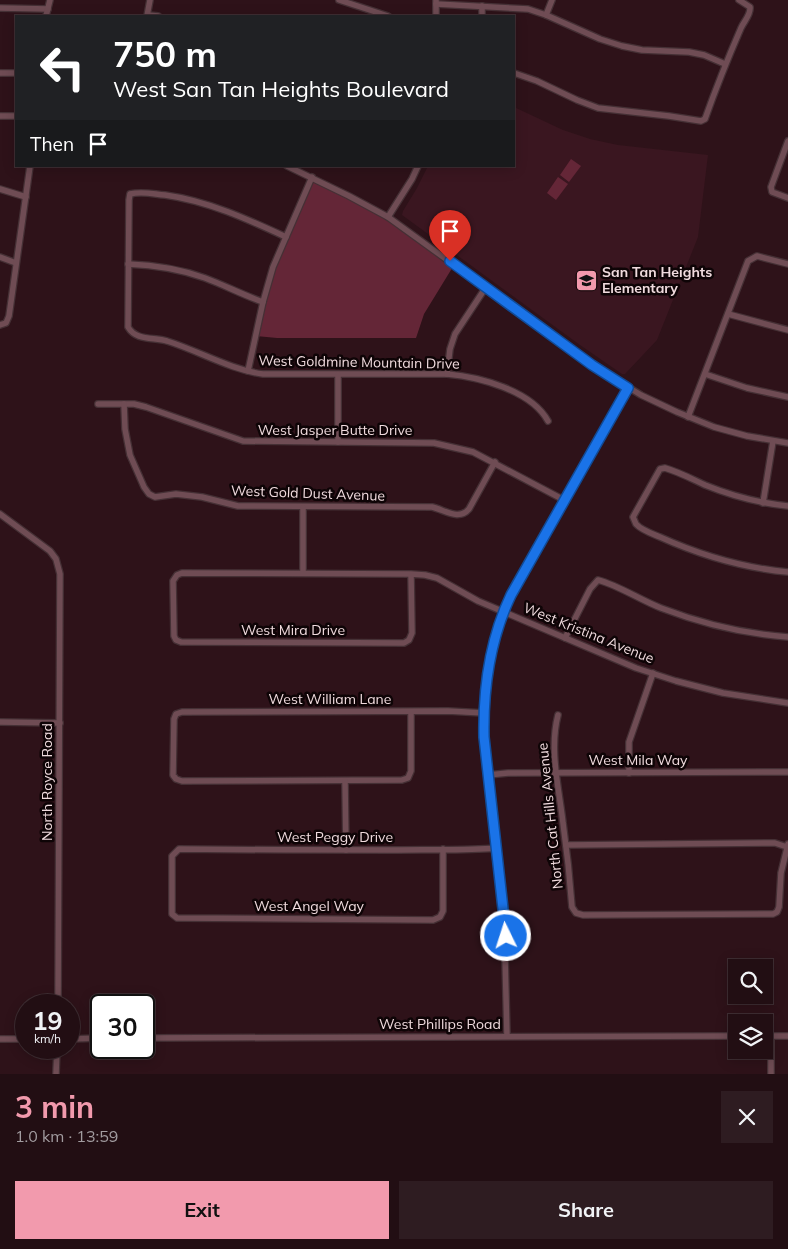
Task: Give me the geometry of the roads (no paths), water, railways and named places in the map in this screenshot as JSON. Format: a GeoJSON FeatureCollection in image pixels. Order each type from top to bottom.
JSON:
{"type":"FeatureCollection","features":[{"type":"Feature","properties":{"kind":"street"},"geometry":{"type":"LineString","coordinates":[[46,15],[50,0]]}},
{"type":"Feature","properties":{"kind":"street"},"geometry":{"type":"LineString","coordinates":[[147,15],[150,0]]}},
{"type":"Feature","properties":{"kind":"street"},"geometry":{"type":"LineString","coordinates":[[339,0],[385,15]]}},
{"type":"Feature","properties":{"kind":"street"},"geometry":{"type":"LineString","coordinates":[[546,15],[552,0]]}},
{"type":"Feature","properties":{"kind":"street"},"geometry":{"type":"LineString","coordinates":[[515,73],[598,108],[669,116],[701,122],[705,119],[725,64],[743,23],[750,12],[750,7],[739,0]]}},
{"type":"Feature","properties":{"kind":"street"},"geometry":{"type":"LineString","coordinates":[[436,15],[436,2],[528,9],[600,39],[622,46],[642,50],[690,52],[704,55],[725,64]]}},
{"type":"Feature","properties":{"kind":"street"},"geometry":{"type":"LineString","coordinates":[[482,6],[482,15]]}},
{"type":"Feature","properties":{"kind":"street"},"geometry":{"type":"LineString","coordinates":[[0,8],[48,9]]}},
{"type":"Feature","properties":{"kind":"street"},"geometry":{"type":"LineString","coordinates":[[0,73],[15,73]]}},
{"type":"Feature","properties":{"kind":"street"},"geometry":{"type":"LineString","coordinates":[[0,116],[15,116]]}},
{"type":"Feature","properties":{"kind":"street"},"geometry":{"type":"LineString","coordinates":[[788,141],[772,181],[772,192],[788,198]]}},
{"type":"Feature","properties":{"kind":"street"},"geometry":{"type":"LineString","coordinates":[[3,324],[9,316],[30,167]]}},
{"type":"Feature","properties":{"kind":"street"},"geometry":{"type":"LineString","coordinates":[[289,167],[388,217],[592,365],[628,388],[688,417],[731,431],[788,443]]}},
{"type":"Feature","properties":{"kind":"street"},"geometry":{"type":"LineString","coordinates":[[388,217],[417,167]]}},
{"type":"Feature","properties":{"kind":"street"},"geometry":{"type":"LineString","coordinates":[[248,371],[263,302],[273,267],[312,177]]}},
{"type":"Feature","properties":{"kind":"street"},"geometry":{"type":"LineString","coordinates":[[0,189],[26,197]]}},
{"type":"Feature","properties":{"kind":"street"},"geometry":{"type":"LineString","coordinates":[[263,302],[177,269],[128,264],[130,194],[139,192],[201,202],[223,209],[286,237]]}},
{"type":"Feature","properties":{"kind":"street"},"geometry":{"type":"LineString","coordinates":[[688,417],[748,261],[757,256],[788,264]]}},
{"type":"Feature","properties":{"kind":"street"},"geometry":{"type":"LineString","coordinates":[[0,257],[16,263]]}},
{"type":"Feature","properties":{"kind":"street","name":"West Goldmine Mountain Drive"},"geometry":{"type":"LineString","coordinates":[[128,264],[128,327],[137,336],[163,340],[248,371],[264,374],[447,374],[476,379],[516,393],[536,406],[548,421]]}},
{"type":"Feature","properties":{"kind":"street"},"geometry":{"type":"LineString","coordinates":[[447,374],[450,349],[455,334],[486,288]]}},
{"type":"Feature","properties":{"kind":"street"},"geometry":{"type":"LineString","coordinates":[[728,314],[770,327],[788,330]]}},
{"type":"Feature","properties":{"kind":"street"},"geometry":{"type":"LineString","coordinates":[[705,374],[746,388],[788,397]]}},
{"type":"Feature","properties":{"kind":"street"},"geometry":{"type":"LineString","coordinates":[[338,375],[338,442]]}},
{"type":"Feature","properties":{"kind":"street"},"geometry":{"type":"LineString","coordinates":[[507,1036],[506,936],[488,775],[484,713],[489,664],[503,612],[519,579],[628,388]]}},
{"type":"Feature","properties":{"kind":"street","name":"West Jasper Butte Drive"},"geometry":{"type":"LineString","coordinates":[[98,404],[140,406],[244,441],[434,443],[473,452],[564,500]]}},
{"type":"Feature","properties":{"kind":"street","name":"West Gold Dust Avenue"},"geometry":{"type":"LineString","coordinates":[[124,404],[125,429],[130,455],[149,494],[155,497],[176,494],[238,506],[302,508],[432,507],[459,515],[466,514],[495,462]]}},
{"type":"Feature","properties":{"kind":"street"},"geometry":{"type":"LineString","coordinates":[[763,503],[773,441]]}},
{"type":"Feature","properties":{"kind":"street"},"geometry":{"type":"LineString","coordinates":[[788,506],[763,503],[721,491],[665,468],[660,469],[633,517],[635,523],[641,528],[710,557],[764,569],[788,572]]}},
{"type":"Feature","properties":{"kind":"street"},"geometry":{"type":"LineString","coordinates":[[302,508],[303,573]]}},
{"type":"Feature","properties":{"kind":"street","name":"North Royce Road"},"geometry":{"type":"LineString","coordinates":[[0,514],[50,552],[56,559],[60,574],[58,994]]}},
{"type":"Feature","properties":{"kind":"street","name":"West Kristina Avenue"},"geometry":{"type":"LineString","coordinates":[[176,640],[174,636],[173,581],[177,575],[182,573],[425,574],[437,578],[478,601],[612,659],[652,673],[723,693],[788,703]]}},
{"type":"Feature","properties":{"kind":"street","name":"West Mira Drive"},"geometry":{"type":"LineString","coordinates":[[176,640],[181,642],[404,643],[409,640],[412,633],[411,574]]}},
{"type":"Feature","properties":{"kind":"street"},"geometry":{"type":"LineString","coordinates":[[565,638],[590,589],[598,580],[682,616],[742,631],[788,637]]}},
{"type":"Feature","properties":{"kind":"street"},"geometry":{"type":"LineString","coordinates":[[629,773],[629,742],[652,673]]}},
{"type":"Feature","properties":{"kind":"street","name":"West William Lane"},"geometry":{"type":"LineString","coordinates":[[345,781],[182,781],[176,779],[173,775],[174,719],[176,714],[182,712],[484,713]]}},
{"type":"Feature","properties":{"kind":"street"},"geometry":{"type":"LineString","coordinates":[[346,850],[345,781],[402,780],[408,778],[411,772],[411,712]]}},
{"type":"Feature","properties":{"kind":"street","name":"North Cat Hills Avenue"},"geometry":{"type":"LineString","coordinates":[[558,715],[554,729],[557,773],[572,907],[576,913],[583,915],[773,914],[777,912],[779,906],[781,873],[788,845]]}},
{"type":"Feature","properties":{"kind":"street"},"geometry":{"type":"LineString","coordinates":[[0,722],[60,723]]}},
{"type":"Feature","properties":{"kind":"street","name":"West Mila Way"},"geometry":{"type":"LineString","coordinates":[[488,775],[788,772]]}},
{"type":"Feature","properties":{"kind":"street"},"geometry":{"type":"LineString","coordinates":[[566,845],[775,843],[788,845]]}},
{"type":"Feature","properties":{"kind":"street","name":"West Peggy Drive"},"geometry":{"type":"LineString","coordinates":[[177,918],[172,914],[172,856],[178,849],[346,850],[496,848]]}},
{"type":"Feature","properties":{"kind":"street","name":"West Angel Way"},"geometry":{"type":"LineString","coordinates":[[177,918],[433,920],[440,917],[443,911],[443,849]]}},
{"type":"Feature","properties":{"kind":"street","name":"West Phillips Road"},"geometry":{"type":"LineString","coordinates":[[155,1038],[728,1036]]}},
{"type":"Feature","properties":{"kind":"street"},"geometry":{"type":"LineString","coordinates":[[773,1036],[788,1036]]}},
{"type":"Feature","properties":{"kind":"street"},"geometry":{"type":"LineString","coordinates":[[0,1038],[15,1039]]}},
{"type":"Feature","properties":{"kind":"street"},"geometry":{"type":"LineString","coordinates":[[56,1074],[57,1059]]}},
{"type":"Feature","properties":{"kind":"street"},"geometry":{"type":"LineString","coordinates":[[771,1059],[771,1074]]}},
{"type":"Feature","properties":{"kind":"place","name":"San Tan Heights Elementary"},"geometry":{"type":"Point","coordinates":[586,280]}}]}
